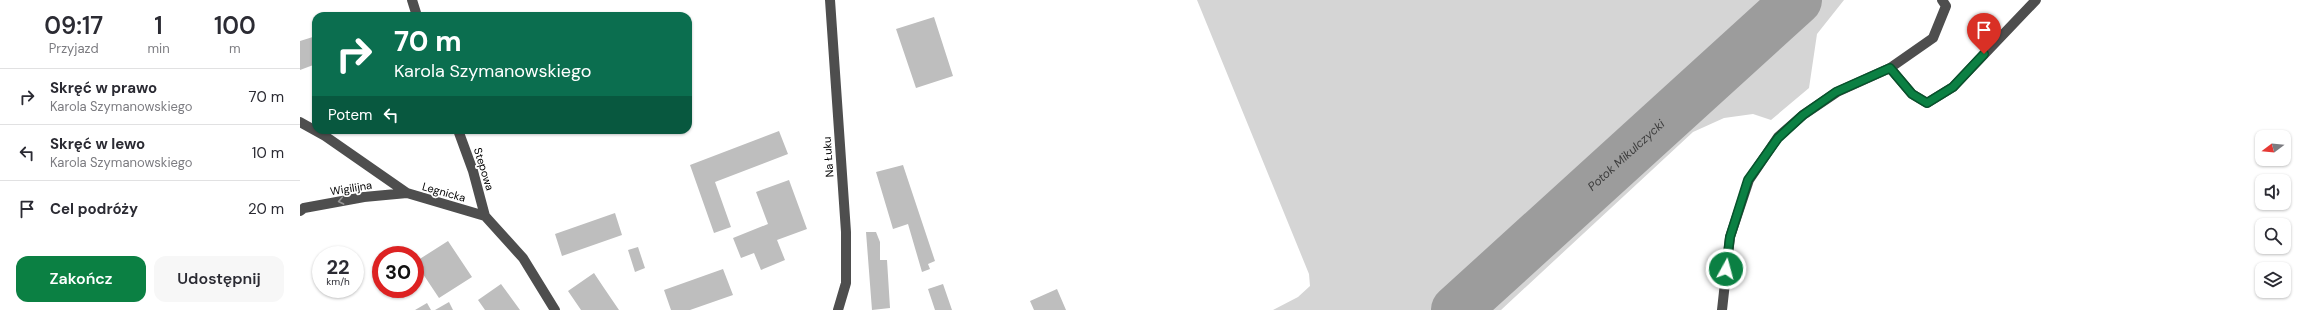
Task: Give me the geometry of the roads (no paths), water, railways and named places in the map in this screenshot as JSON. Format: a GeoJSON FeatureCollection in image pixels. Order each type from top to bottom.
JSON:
{"type":"FeatureCollection","features":[{"type":"Feature","properties":{"kind":"street"},"geometry":{"type":"LineString","coordinates":[[412,0],[416,12]]}},
{"type":"Feature","properties":{"kind":"street","name":"Na Łuku"},"geometry":{"type":"LineString","coordinates":[[830,0],[846,232],[846,283],[838,310]]}},
{"type":"Feature","properties":{"kind":"street"},"geometry":{"type":"LineString","coordinates":[[1722,310],[1732,230],[1748,180],[1778,138],[1803,115],[1836,92],[1890,68],[1933,38],[1946,6],[1942,0]]}},
{"type":"Feature","properties":{"kind":"street"},"geometry":{"type":"LineString","coordinates":[[1890,68],[1912,94],[1927,103],[1953,87],[2036,0]]}},
{"type":"Feature","properties":{"kind":"street","name":"Legnicka"},"geometry":{"type":"LineString","coordinates":[[300,122],[312,129]]}},
{"type":"Feature","properties":{"kind":"street","name":"Legnicka"},"geometry":{"type":"LineString","coordinates":[[321,134],[407,193],[485,216]]}},
{"type":"Feature","properties":{"kind":"street","name":"Stepowa"},"geometry":{"type":"LineString","coordinates":[[460,134],[473,170],[485,216]]}},
{"type":"Feature","properties":{"kind":"street","name":"Wigilijna"},"geometry":{"type":"LineString","coordinates":[[300,211],[304,208],[364,196],[407,193]]}},
{"type":"Feature","properties":{"kind":"street"},"geometry":{"type":"LineString","coordinates":[[485,216],[523,258],[555,310]]}},
{"type":"Feature","properties":{"kind":"waterway","name":"Potok Mikulczycki"},"geometry":{"type":"LineString","coordinates":[[1456,310],[1797,0]]}}]}
